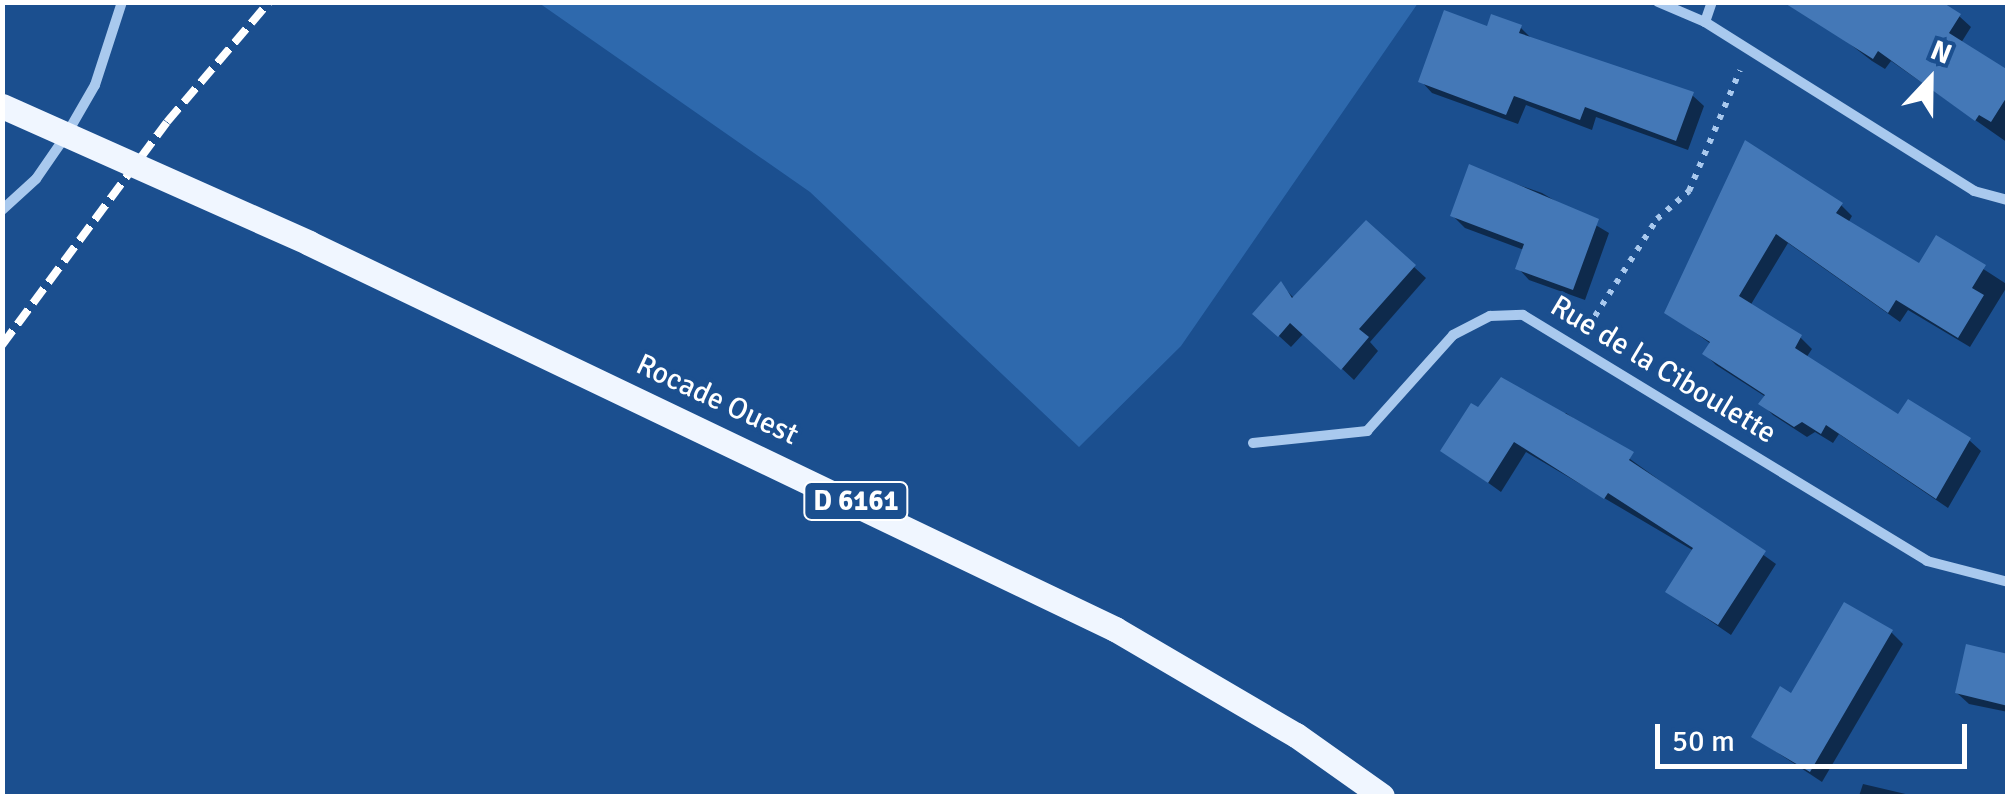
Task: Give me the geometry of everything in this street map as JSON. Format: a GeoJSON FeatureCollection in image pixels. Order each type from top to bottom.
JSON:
{"type":"FeatureCollection","features":[{"type":"Feature","properties":{"kind":"main road","name":"Rocade Ouest"},"geometry":{"type":"LineString","coordinates":[[2,106],[309,244],[1115,629],[1296,734],[1382,796]]}},
{"type":"Feature","properties":{"kind":"street"},"geometry":{"type":"LineString","coordinates":[[2,210],[36,179],[73,124],[95,84],[122,2]]}},
{"type":"Feature","properties":{"kind":"street"},"geometry":{"type":"LineString","coordinates":[[1658,2],[1705,22],[1974,191],[2008,200]]}},
{"type":"Feature","properties":{"kind":"street"},"geometry":{"type":"LineString","coordinates":[[1705,22],[1712,2]]}},
{"type":"Feature","properties":{"kind":"street","name":"Rue de la Ciboulette"},"geometry":{"type":"LineString","coordinates":[[1253,442],[1367,431],[1453,335],[1490,316],[1524,315],[1928,562],[2008,582]]}},
{"type":"Feature","properties":{"kind":"path"},"geometry":{"type":"LineString","coordinates":[[1576,346],[1657,219],[1690,192],[1748,50]]}},
{"type":"Feature","properties":{"kind":"shaded area"},"geometry":{"type":"Polygon","coordinates":[[[1418,2],[1181,346],[1079,447],[810,192],[539,3],[1418,2]]]}},
{"type":"Feature","properties":{"kind":"building"},"geometry":{"type":"Polygon","coordinates":[[[1783,2],[1942,2],[1961,14],[1949,33],[2008,70],[2008,95],[1991,122],[1979,115],[1975,121],[1878,51],[1873,59],[1783,2]]]}},
{"type":"Feature","properties":{"kind":"building"},"geometry":{"type":"Polygon","coordinates":[[[1444,10],[1487,26],[1491,14],[1522,25],[1519,33],[1694,92],[1676,141],[1585,107],[1580,120],[1514,96],[1506,115],[1418,82],[1444,10]]]}},
{"type":"Feature","properties":{"kind":"building"},"geometry":{"type":"Polygon","coordinates":[[[1745,140],[1843,203],[1836,213],[1919,263],[1936,235],[1986,265],[1972,288],[1984,295],[1958,338],[1896,300],[1888,313],[1776,234],[1739,296],[1802,335],[1795,348],[1898,414],[1908,399],[1971,438],[1936,499],[1826,425],[1821,434],[1802,422],[1794,427],[1758,404],[1765,395],[1702,354],[1710,342],[1664,313],[1745,140]]]}},
{"type":"Feature","properties":{"kind":"building"},"geometry":{"type":"Polygon","coordinates":[[[1469,164],[1599,219],[1573,290],[1515,269],[1524,244],[1450,216],[1469,164]]]}},
{"type":"Feature","properties":{"kind":"building"},"geometry":{"type":"Polygon","coordinates":[[[1366,220],[1416,265],[1359,329],[1369,337],[1341,370],[1290,323],[1278,337],[1252,314],[1281,281],[1292,298],[1366,220]]]}},
{"type":"Feature","properties":{"kind":"building"},"geometry":{"type":"Polygon","coordinates":[[[1501,377],[1634,452],[1629,460],[1766,551],[1718,625],[1665,592],[1693,548],[1608,493],[1604,499],[1514,442],[1488,483],[1440,451],[1471,403],[1478,407],[1501,377]]]}},
{"type":"Feature","properties":{"kind":"building"},"geometry":{"type":"Polygon","coordinates":[[[1844,602],[1893,630],[1810,772],[1751,737],[1780,686],[1791,693],[1844,602]]]}},
{"type":"Feature","properties":{"kind":"building"},"geometry":{"type":"Polygon","coordinates":[[[1966,644],[2008,654],[2008,706],[1955,693],[1966,644]]]}},
{"type":"Feature","properties":{"kind":"railway"},"geometry":{"type":"LineString","coordinates":[[2,345],[167,122],[269,2]]}}]}
